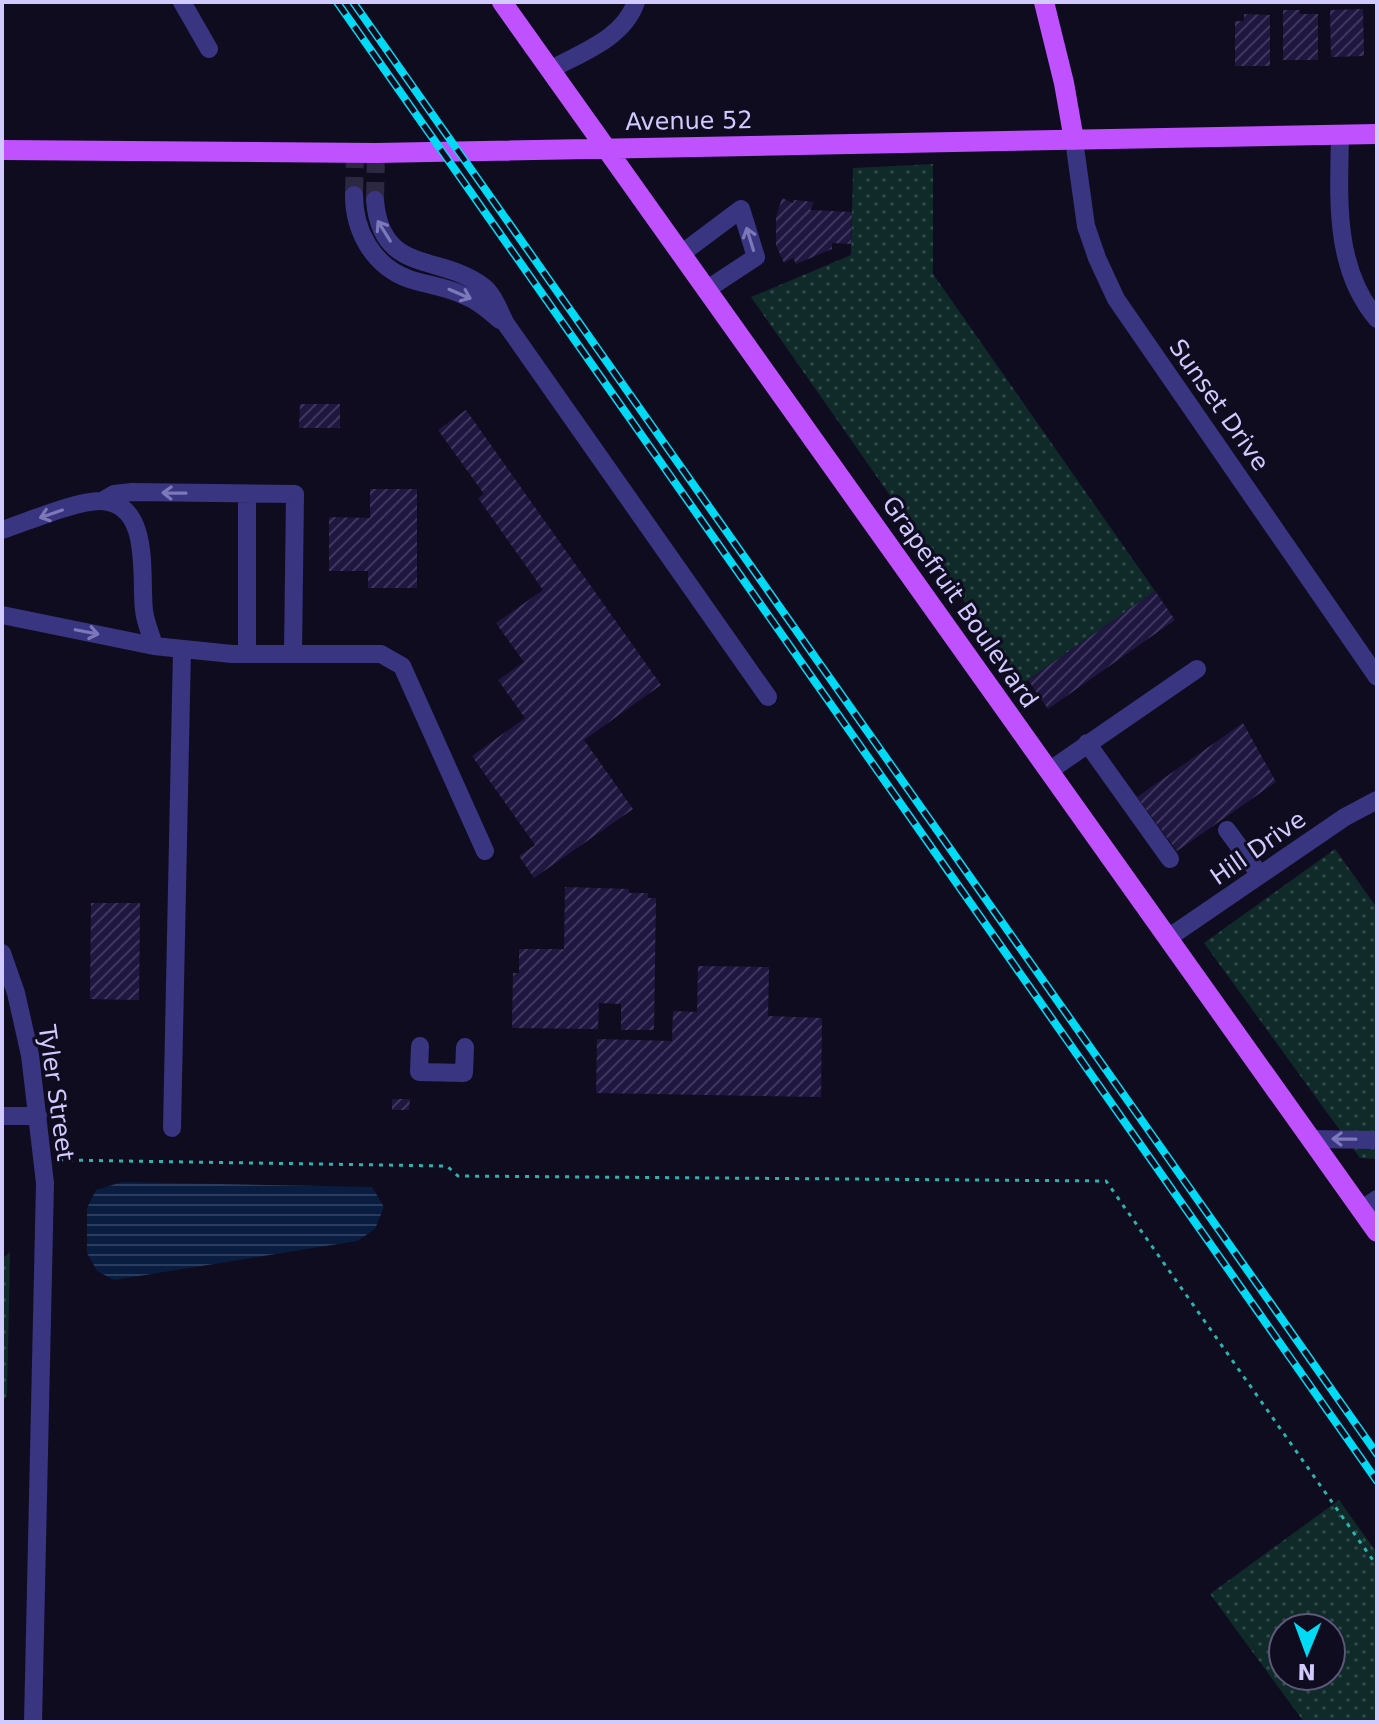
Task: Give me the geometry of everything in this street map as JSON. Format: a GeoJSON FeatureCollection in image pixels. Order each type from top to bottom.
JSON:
{"type":"FeatureCollection","features":[{"type":"Feature","properties":{"kind":"main road","name":"Grapefruit Boulevard"},"geometry":{"type":"LineString","coordinates":[[502,2],[1310,1139],[1369,1205],[1377,1232]]}},
{"type":"Feature","properties":{"kind":"main road"},"geometry":{"type":"LineString","coordinates":[[1044,2],[1074,140]]}},
{"type":"Feature","properties":{"kind":"main road","name":"Avenue 52"},"geometry":{"type":"LineString","coordinates":[[2,150],[355,153],[1377,134]]}},
{"type":"Feature","properties":{"kind":"street"},"geometry":{"type":"LineString","coordinates":[[182,2],[209,49]]}},
{"type":"Feature","properties":{"kind":"street"},"geometry":{"type":"LineString","coordinates":[[550,70],[614,34],[630,19],[636,2]]}},
{"type":"Feature","properties":{"kind":"street"},"geometry":{"type":"LineString","coordinates":[[1340,134],[1339,212],[1343,244],[1361,295],[1377,319]]}},
{"type":"Feature","properties":{"kind":"street","name":"Sunset Drive"},"geometry":{"type":"LineString","coordinates":[[1074,140],[1086,226],[1116,299],[1377,677]]}},
{"type":"Feature","properties":{"kind":"street"},"geometry":{"type":"LineString","coordinates":[[354,195],[357,224],[368,248],[385,266],[407,278],[466,295],[506,324]]}},
{"type":"Feature","properties":{"kind":"street"},"geometry":{"type":"LineString","coordinates":[[375,200],[376,219],[386,238],[415,260],[454,272],[488,289],[506,324],[768,697]]}},
{"type":"Feature","properties":{"kind":"street"},"geometry":{"type":"LineString","coordinates":[[681,254],[741,209],[756,257],[706,290]]}},
{"type":"Feature","properties":{"kind":"street"},"geometry":{"type":"LineString","coordinates":[[407,278],[415,260]]}},
{"type":"Feature","properties":{"kind":"street"},"geometry":{"type":"LineString","coordinates":[[2,530],[71,507],[102,501],[114,494],[295,494],[293,654]]}},
{"type":"Feature","properties":{"kind":"street"},"geometry":{"type":"LineString","coordinates":[[247,494],[247,654]]}},
{"type":"Feature","properties":{"kind":"street"},"geometry":{"type":"LineString","coordinates":[[102,501],[120,506],[139,532],[144,613],[154,646]]}},
{"type":"Feature","properties":{"kind":"street"},"geometry":{"type":"LineString","coordinates":[[2,615],[182,649],[247,654],[381,654],[402,666],[485,851]]}},
{"type":"Feature","properties":{"kind":"street"},"geometry":{"type":"LineString","coordinates":[[172,1128],[182,649]]}},
{"type":"Feature","properties":{"kind":"street"},"geometry":{"type":"LineString","coordinates":[[1049,771],[1197,669]]}},
{"type":"Feature","properties":{"kind":"street"},"geometry":{"type":"LineString","coordinates":[[1087,743],[1170,859]]}},
{"type":"Feature","properties":{"kind":"street","name":"Hill Drive"},"geometry":{"type":"LineString","coordinates":[[1168,938],[1345,817],[1377,800]]}},
{"type":"Feature","properties":{"kind":"street"},"geometry":{"type":"LineString","coordinates":[[1227,830],[1260,875]]}},
{"type":"Feature","properties":{"kind":"street","name":"Tyler Street"},"geometry":{"type":"LineString","coordinates":[[2,953],[16,993],[30,1055],[43,1159],[45,1206],[33,1722]]}},
{"type":"Feature","properties":{"kind":"street"},"geometry":{"type":"LineString","coordinates":[[420,1046],[419,1072],[464,1073],[465,1047]]}},
{"type":"Feature","properties":{"kind":"street"},"geometry":{"type":"LineString","coordinates":[[2,1116],[38,1116]]}},
{"type":"Feature","properties":{"kind":"street"},"geometry":{"type":"LineString","coordinates":[[1310,1139],[1377,1140]]}},
{"type":"Feature","properties":{"kind":"path"},"geometry":{"type":"LineString","coordinates":[[43,1159],[447,1166],[458,1176],[1106,1181],[1377,1566]]}},
{"type":"Feature","properties":{"kind":"green space"},"geometry":{"type":"Polygon","coordinates":[[[933,164],[933,274],[1155,591],[1022,684],[751,297],[851,255],[853,168],[933,164]]]}},
{"type":"Feature","properties":{"kind":"green space"},"geometry":{"type":"Polygon","coordinates":[[[1335,849],[1377,908],[1377,1159],[1360,1158],[1204,943],[1335,849]]]}},
{"type":"Feature","properties":{"kind":"green space"},"geometry":{"type":"Polygon","coordinates":[[[10,1252],[7,1396],[2,1402],[2,1259],[10,1252]]]}},
{"type":"Feature","properties":{"kind":"green space"},"geometry":{"type":"Polygon","coordinates":[[[1339,1500],[1377,1553],[1377,1722],[1304,1722],[1282,1692],[1347,1692],[1347,1612],[1267,1612],[1267,1672],[1210,1594],[1339,1500]]]}},
{"type":"Feature","properties":{"kind":"water"},"geometry":{"type":"Polygon","coordinates":[[[122,1182],[372,1187],[384,1207],[375,1229],[357,1241],[114,1280],[97,1271],[87,1253],[87,1208],[96,1190],[122,1182]]]}},
{"type":"Feature","properties":{"kind":"building"},"geometry":{"type":"Polygon","coordinates":[[[1363,9],[1364,56],[1331,57],[1330,10],[1363,9]]]}},
{"type":"Feature","properties":{"kind":"building"},"geometry":{"type":"Polygon","coordinates":[[[1283,10],[1318,14],[1318,60],[1283,60],[1283,10]]]}},
{"type":"Feature","properties":{"kind":"building"},"geometry":{"type":"Polygon","coordinates":[[[1244,14],[1270,15],[1270,66],[1235,66],[1235,21],[1244,21],[1244,14]]]}},
{"type":"Feature","properties":{"kind":"building"},"geometry":{"type":"Polygon","coordinates":[[[782,198],[793,203],[794,200],[814,202],[810,210],[852,212],[851,244],[832,243],[832,249],[796,264],[793,258],[784,263],[776,245],[776,217],[782,198]]]}},
{"type":"Feature","properties":{"kind":"building"},"geometry":{"type":"Polygon","coordinates":[[[300,404],[340,404],[340,428],[299,428],[300,404]]]}},
{"type":"Feature","properties":{"kind":"building"},"geometry":{"type":"Polygon","coordinates":[[[466,410],[661,685],[584,740],[633,809],[534,878],[519,856],[535,845],[472,756],[525,718],[498,680],[524,662],[496,623],[543,590],[478,498],[484,494],[438,430],[466,410]]]}},
{"type":"Feature","properties":{"kind":"building"},"geometry":{"type":"Polygon","coordinates":[[[370,489],[417,489],[417,588],[368,588],[368,571],[329,571],[329,517],[370,518],[370,489]]]}},
{"type":"Feature","properties":{"kind":"building"},"geometry":{"type":"Polygon","coordinates":[[[1155,591],[1175,620],[1048,709],[1028,680],[1155,591]]]}},
{"type":"Feature","properties":{"kind":"building"},"geometry":{"type":"Polygon","coordinates":[[[1243,723],[1276,782],[1177,851],[1137,797],[1243,723]]]}},
{"type":"Feature","properties":{"kind":"building"},"geometry":{"type":"Polygon","coordinates":[[[565,887],[629,889],[629,893],[648,893],[648,898],[656,898],[654,1030],[621,1030],[621,1004],[599,1003],[598,1029],[512,1028],[513,973],[519,973],[519,949],[564,949],[565,887]]]}},
{"type":"Feature","properties":{"kind":"building"},"geometry":{"type":"Polygon","coordinates":[[[91,903],[140,903],[139,1000],[90,999],[91,903]]]}},
{"type":"Feature","properties":{"kind":"building"},"geometry":{"type":"Polygon","coordinates":[[[698,966],[769,967],[768,1016],[822,1018],[821,1097],[596,1093],[597,1039],[672,1041],[673,1011],[697,1012],[698,966]]]}},
{"type":"Feature","properties":{"kind":"building"},"geometry":{"type":"Polygon","coordinates":[[[392,1099],[410,1099],[409,1110],[392,1110],[392,1099]]]}},
{"type":"Feature","properties":{"kind":"tunnel"},"geometry":{"type":"LineString","coordinates":[[354,195],[355,153]]}},
{"type":"Feature","properties":{"kind":"tunnel"},"geometry":{"type":"LineString","coordinates":[[375,200],[376,153]]}},
{"type":"Feature","properties":{"kind":"railway"},"geometry":{"type":"LineString","coordinates":[[337,2],[1377,1481]]}},
{"type":"Feature","properties":{"kind":"railway"},"geometry":{"type":"LineString","coordinates":[[353,2],[1377,1454]]}}]}
